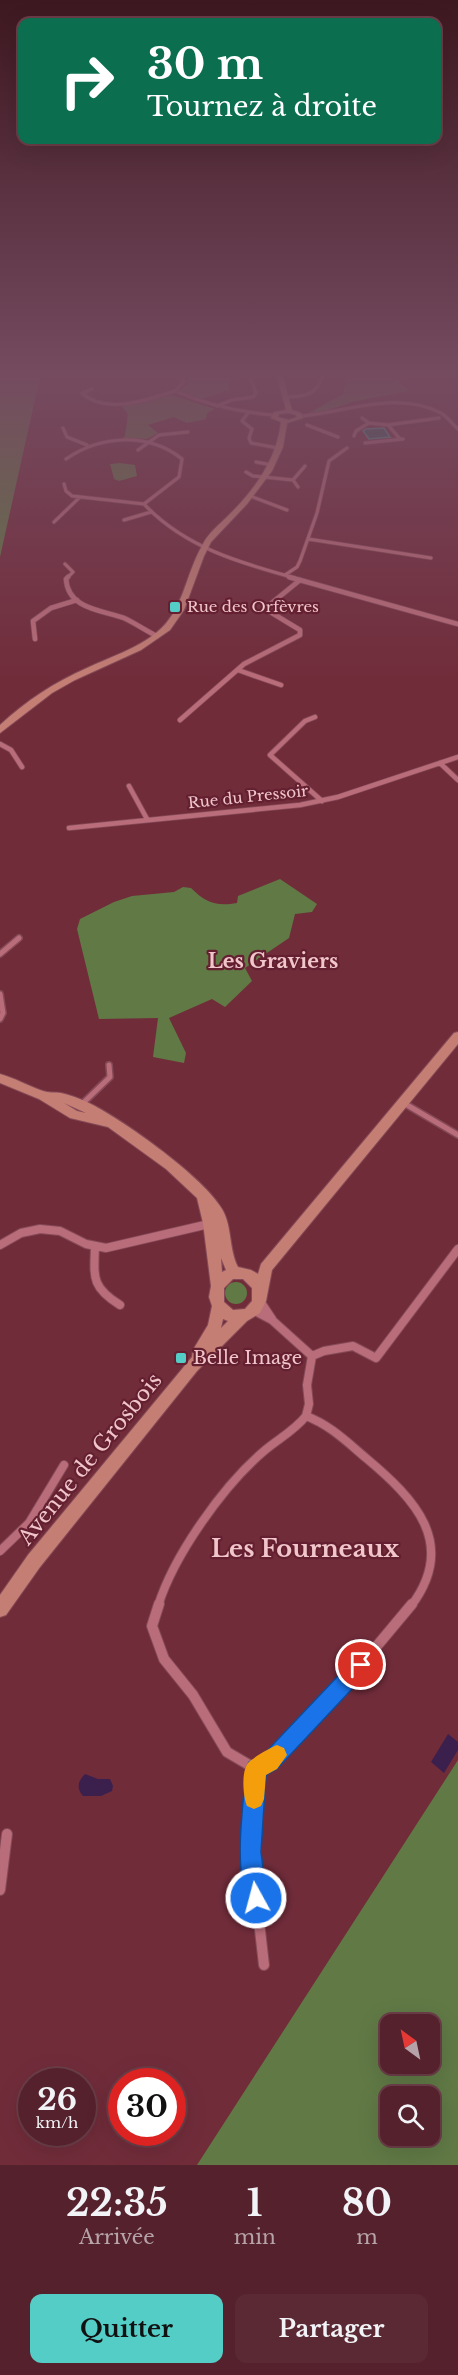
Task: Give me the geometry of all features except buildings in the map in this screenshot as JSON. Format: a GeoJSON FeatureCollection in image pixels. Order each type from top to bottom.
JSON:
{"type":"FeatureCollection","features":[{"type":"Feature","properties":{"kind":"street"},"geometry":{"type":"LineString","coordinates":[[144,504],[150,496],[174,484],[178,478]]}},
{"type":"Feature","properties":{"kind":"street"},"geometry":{"type":"LineString","coordinates":[[0,730],[20,711],[59,685],[138,647],[157,636],[176,618],[204,547],[263,478]]}},
{"type":"Feature","properties":{"kind":"street"},"geometry":{"type":"LineString","coordinates":[[274,478],[293,480],[298,488]]}},
{"type":"Feature","properties":{"kind":"street"},"geometry":{"type":"LineString","coordinates":[[285,576],[297,567],[317,514],[325,478]]}},
{"type":"Feature","properties":{"kind":"street"},"geometry":{"type":"LineString","coordinates":[[64,484],[66,491],[79,498],[144,504],[168,527],[237,562],[457,623]]}},
{"type":"Feature","properties":{"kind":"street"},"geometry":{"type":"LineString","coordinates":[[250,496],[287,510]]}},
{"type":"Feature","properties":{"kind":"street"},"geometry":{"type":"LineString","coordinates":[[54,522],[79,498]]}},
{"type":"Feature","properties":{"kind":"street"},"geometry":{"type":"LineString","coordinates":[[124,519],[151,512]]}},
{"type":"Feature","properties":{"kind":"street"},"geometry":{"type":"LineString","coordinates":[[308,539],[431,558]]}},
{"type":"Feature","properties":{"kind":"street"},"geometry":{"type":"LineString","coordinates":[[65,564],[73,572],[66,579],[68,591],[77,600],[97,611],[123,618],[157,636]]}},
{"type":"Feature","properties":{"kind":"street"},"geometry":{"type":"LineString","coordinates":[[180,720],[249,661],[300,635],[300,630],[296,626],[267,610],[268,606],[300,579]]}},
{"type":"Feature","properties":{"kind":"street"},"geometry":{"type":"LineString","coordinates":[[35,639],[33,621],[51,608],[77,600]]}},
{"type":"Feature","properties":{"kind":"street"},"geometry":{"type":"LineString","coordinates":[[238,670],[280,685]]}},
{"type":"Feature","properties":{"kind":"street"},"geometry":{"type":"LineString","coordinates":[[315,717],[306,721],[270,755],[322,801]]}},
{"type":"Feature","properties":{"kind":"street"},"geometry":{"type":"LineString","coordinates":[[0,744],[8,746],[14,752],[22,767]]}},
{"type":"Feature","properties":{"kind":"street","name":"Rue du Pressoir"},"geometry":{"type":"LineString","coordinates":[[69,828],[277,808],[322,801],[458,757]]}},
{"type":"Feature","properties":{"kind":"street"},"geometry":{"type":"LineString","coordinates":[[440,763],[458,780]]}},
{"type":"Feature","properties":{"kind":"street"},"geometry":{"type":"LineString","coordinates":[[129,786],[147,819]]}},
{"type":"Feature","properties":{"kind":"street"},"geometry":{"type":"LineString","coordinates":[[0,954],[19,938]]}},
{"type":"Feature","properties":{"kind":"street"},"geometry":{"type":"LineString","coordinates":[[0,994],[3,1013],[0,1019]]}},
{"type":"Feature","properties":{"kind":"street"},"geometry":{"type":"LineString","coordinates":[[255,1304],[266,1268],[458,1036]]}},
{"type":"Feature","properties":{"kind":"street"},"geometry":{"type":"LineString","coordinates":[[77,1110],[110,1077],[109,1065]]}},
{"type":"Feature","properties":{"kind":"street"},"geometry":{"type":"LineString","coordinates":[[0,1078],[112,1124],[200,1192],[216,1222],[227,1263],[241,1275],[256,1282],[255,1304],[312,1356]]}},
{"type":"Feature","properties":{"kind":"street"},"geometry":{"type":"LineString","coordinates":[[402,1102],[458,1135]]}},
{"type":"Feature","properties":{"kind":"street"},"geometry":{"type":"LineString","coordinates":[[0,1245],[21,1233],[40,1229],[60,1231],[86,1245],[106,1248],[216,1222]]}},
{"type":"Feature","properties":{"kind":"street"},"geometry":{"type":"LineString","coordinates":[[216,1222],[217,1284],[214,1296],[218,1307],[230,1314],[255,1304]]}},
{"type":"Feature","properties":{"kind":"street"},"geometry":{"type":"LineString","coordinates":[[95,1246],[94,1282],[100,1294],[120,1305]]}},
{"type":"Feature","properties":{"kind":"street"},"geometry":{"type":"LineString","coordinates":[[312,1356],[324,1351],[353,1346],[376,1358],[458,1249]]}},
{"type":"Feature","properties":{"kind":"street"},"geometry":{"type":"LineString","coordinates":[[217,1284],[228,1275],[241,1275],[266,1268]]}},
{"type":"Feature","properties":{"kind":"street"},"geometry":{"type":"LineString","coordinates":[[255,1304],[272,1320]]}},
{"type":"Feature","properties":{"kind":"street","name":"Avenue de Grosbois"},"geometry":{"type":"LineString","coordinates":[[0,1609],[42,1552],[192,1366],[255,1304]]}},
{"type":"Feature","properties":{"kind":"street","name":"Avenue de Grosbois"},"geometry":{"type":"LineString","coordinates":[[192,1366],[215,1326],[218,1307]]}},
{"type":"Feature","properties":{"kind":"street"},"geometry":{"type":"LineString","coordinates":[[256,1769],[227,1752],[193,1695],[164,1659],[152,1626],[163,1591],[206,1514],[264,1452],[296,1428],[306,1416],[309,1404],[307,1384],[312,1356]]}},
{"type":"Feature","properties":{"kind":"street"},"geometry":{"type":"LineString","coordinates":[[256,1769],[270,1762],[361,1665],[423,1591],[434,1560],[434,1538],[425,1519],[399,1485],[324,1423],[306,1416]]}},
{"type":"Feature","properties":{"kind":"street"},"geometry":{"type":"LineString","coordinates":[[0,1551],[13,1542],[26,1528],[47,1498],[64,1465]]}},
{"type":"Feature","properties":{"kind":"street"},"geometry":{"type":"LineString","coordinates":[[256,1769],[251,1852],[264,1965]]}},
{"type":"Feature","properties":{"kind":"street"},"geometry":{"type":"LineString","coordinates":[[0,1890],[7,1834]]}},
{"type":"Feature","properties":{"kind":"green space"},"geometry":{"type":"Polygon","coordinates":[[[0,478],[18,478],[0,557],[0,478]]]}},
{"type":"Feature","properties":{"kind":"green space"},"geometry":{"type":"Polygon","coordinates":[[[114,478],[130,478],[119,481],[114,478]]]}},
{"type":"Feature","properties":{"kind":"green space"},"geometry":{"type":"Polygon","coordinates":[[[280,879],[317,904],[312,912],[295,914],[289,938],[245,968],[252,981],[225,1007],[212,999],[169,1018],[186,1053],[184,1063],[153,1057],[158,1018],[99,1019],[77,929],[80,919],[132,896],[174,892],[183,887],[191,888],[201,897],[217,904],[237,903],[238,896],[280,879]]]}},
{"type":"Feature","properties":{"kind":"green space"},"geometry":{"type":"Polygon","coordinates":[[[232,1282],[240,1282],[247,1289],[247,1297],[240,1304],[232,1304],[225,1297],[225,1289],[232,1282]]]}},
{"type":"Feature","properties":{"kind":"green space"},"geometry":{"type":"Polygon","coordinates":[[[458,1760],[458,2165],[197,2165],[458,1760]]]}},
{"type":"Feature","properties":{"kind":"shaded area"},"geometry":{"type":"Polygon","coordinates":[[[448,1734],[458,1742],[458,1750],[444,1773],[431,1762],[448,1734]]]}},
{"type":"Feature","properties":{"kind":"shaded area"},"geometry":{"type":"Polygon","coordinates":[[[85,1774],[98,1779],[110,1779],[113,1786],[112,1791],[101,1796],[83,1796],[79,1785],[85,1774]]]}},
{"type":"Feature","properties":{"kind":"slow traffic"},"geometry":{"type":"LineString","coordinates":[[254,1799],[256,1769],[270,1762],[277,1755]]}},
{"type":"Feature","properties":{"kind":"place","name":"Rue des Orfèvres"},"geometry":{"type":"Point","coordinates":[175,607]}},
{"type":"Feature","properties":{"kind":"place","name":"Belle Image"},"geometry":{"type":"Point","coordinates":[181,1358]}},
{"type":"Feature","properties":{"kind":"district","name":"Les Graviers"},"geometry":{"type":"Point","coordinates":[273,961]}},
{"type":"Feature","properties":{"kind":"district","name":"Les Fourneaux"},"geometry":{"type":"Point","coordinates":[305,1549]}},
{"type":"Feature","properties":{"kind":"route"},"geometry":{"type":"LineString","coordinates":[[256,1898],[251,1852],[256,1769],[270,1762],[361,1665]]}}]}
